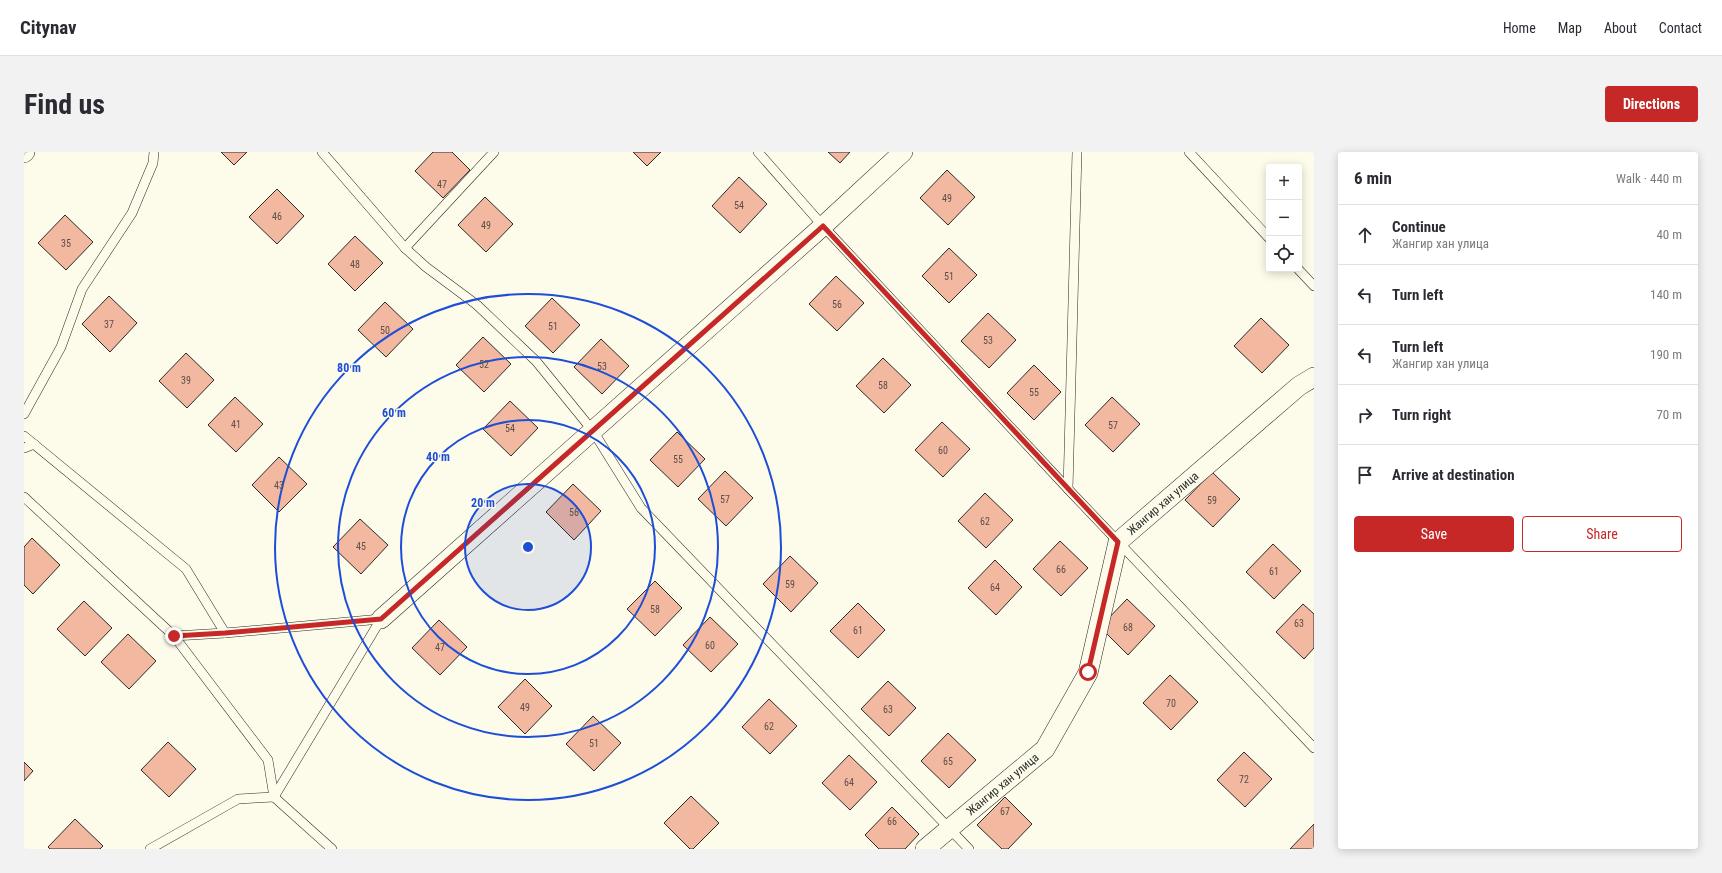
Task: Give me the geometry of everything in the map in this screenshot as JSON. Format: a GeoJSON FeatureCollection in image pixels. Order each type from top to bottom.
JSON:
{"type":"FeatureCollection","features":[{"type":"Feature","properties":{"kind":"street"},"geometry":{"type":"LineString","coordinates":[[381,619],[823,226],[903,152]]}},
{"type":"Feature","properties":{"kind":"street","name":"Жангир хан улица"},"geometry":{"type":"LineString","coordinates":[[925,849],[1045,748],[1088,672],[1118,542],[1299,386],[1314,377]]}},
{"type":"Feature","properties":{"kind":"lane"},"geometry":{"type":"LineString","coordinates":[[24,414],[61,347],[82,289],[132,213],[153,163],[154,152]]}},
{"type":"Feature","properties":{"kind":"lane"},"geometry":{"type":"LineString","coordinates":[[322,152],[405,248],[426,267],[477,305],[536,361],[593,431],[641,508],[969,849]]}},
{"type":"Feature","properties":{"kind":"lane"},"geometry":{"type":"LineString","coordinates":[[405,248],[494,152]]}},
{"type":"Feature","properties":{"kind":"lane"},"geometry":{"type":"LineString","coordinates":[[758,152],[823,226],[1068,489],[1314,748]]}},
{"type":"Feature","properties":{"kind":"lane"},"geometry":{"type":"LineString","coordinates":[[1068,489],[1077,152]]}},
{"type":"Feature","properties":{"kind":"lane"},"geometry":{"type":"LineString","coordinates":[[1188,152],[1267,236]]}},
{"type":"Feature","properties":{"kind":"lane"},"geometry":{"type":"LineString","coordinates":[[1301,272],[1314,286]]}},
{"type":"Feature","properties":{"kind":"lane"},"geometry":{"type":"LineString","coordinates":[[24,436],[186,569],[225,633]]}},
{"type":"Feature","properties":{"kind":"lane"},"geometry":{"type":"LineString","coordinates":[[24,448],[34,444]]}},
{"type":"Feature","properties":{"kind":"lane"},"geometry":{"type":"LineString","coordinates":[[24,497],[174,636],[268,760],[274,797],[332,849]]}},
{"type":"Feature","properties":{"kind":"lane"},"geometry":{"type":"LineString","coordinates":[[174,636],[381,619]]}},
{"type":"Feature","properties":{"kind":"lane"},"geometry":{"type":"LineString","coordinates":[[274,797],[381,619]]}},
{"type":"Feature","properties":{"kind":"lane"},"geometry":{"type":"LineString","coordinates":[[150,849],[238,799],[274,797]]}},
{"type":"Feature","properties":{"kind":"building"},"geometry":{"type":"Polygon","coordinates":[[[221,152],[247,152],[234,165],[221,152]]]}},
{"type":"Feature","properties":{"kind":"building"},"geometry":{"type":"Polygon","coordinates":[[[433,152],[452,152],[470,170],[443,198],[415,171],[433,152]]]}},
{"type":"Feature","properties":{"kind":"building"},"geometry":{"type":"Polygon","coordinates":[[[633,152],[661,152],[647,166],[633,152]]]}},
{"type":"Feature","properties":{"kind":"building"},"geometry":{"type":"Polygon","coordinates":[[[828,152],[850,152],[840,163],[828,152]]]}},
{"type":"Feature","properties":{"kind":"building"},"geometry":{"type":"Polygon","coordinates":[[[947,170],[975,197],[948,225],[920,198],[947,170]]]}},
{"type":"Feature","properties":{"kind":"building"},"geometry":{"type":"Polygon","coordinates":[[[739,177],[767,204],[740,233],[712,206],[739,177]]]}},
{"type":"Feature","properties":{"kind":"building"},"geometry":{"type":"Polygon","coordinates":[[[277,189],[304,216],[277,244],[249,217],[277,189]]]}},
{"type":"Feature","properties":{"kind":"building"},"geometry":{"type":"Polygon","coordinates":[[[485,197],[513,224],[486,252],[458,225],[485,197]]]}},
{"type":"Feature","properties":{"kind":"building"},"geometry":{"type":"Polygon","coordinates":[[[65,215],[93,242],[66,270],[38,243],[65,215]]]}},
{"type":"Feature","properties":{"kind":"building"},"geometry":{"type":"Polygon","coordinates":[[[355,236],[383,263],[355,291],[328,264],[355,236]]]}},
{"type":"Feature","properties":{"kind":"building"},"geometry":{"type":"Polygon","coordinates":[[[949,248],[977,275],[949,303],[922,276],[949,248]]]}},
{"type":"Feature","properties":{"kind":"building"},"geometry":{"type":"Polygon","coordinates":[[[836,276],[864,303],[837,331],[809,304],[836,276]]]}},
{"type":"Feature","properties":{"kind":"building"},"geometry":{"type":"Polygon","coordinates":[[[109,296],[137,323],[110,352],[82,324],[109,296]]]}},
{"type":"Feature","properties":{"kind":"building"},"geometry":{"type":"Polygon","coordinates":[[[552,298],[580,325],[553,353],[525,326],[552,298]]]}},
{"type":"Feature","properties":{"kind":"building"},"geometry":{"type":"Polygon","coordinates":[[[385,302],[413,329],[386,357],[358,330],[385,302]]]}},
{"type":"Feature","properties":{"kind":"building"},"geometry":{"type":"Polygon","coordinates":[[[988,313],[1016,340],[989,368],[961,341],[988,313]]]}},
{"type":"Feature","properties":{"kind":"building"},"geometry":{"type":"Polygon","coordinates":[[[1261,318],[1289,345],[1262,373],[1234,346],[1261,318]]]}},
{"type":"Feature","properties":{"kind":"building"},"geometry":{"type":"Polygon","coordinates":[[[483,337],[511,364],[484,392],[456,365],[483,337]]]}},
{"type":"Feature","properties":{"kind":"building"},"geometry":{"type":"Polygon","coordinates":[[[601,339],[629,366],[602,394],[574,367],[601,339]]]}},
{"type":"Feature","properties":{"kind":"building"},"geometry":{"type":"Polygon","coordinates":[[[186,353],[214,380],[187,408],[159,381],[186,353]]]}},
{"type":"Feature","properties":{"kind":"building"},"geometry":{"type":"Polygon","coordinates":[[[883,358],[911,385],[884,413],[856,386],[883,358]]]}},
{"type":"Feature","properties":{"kind":"building"},"geometry":{"type":"Polygon","coordinates":[[[1034,365],[1061,392],[1034,420],[1007,393],[1034,365]]]}},
{"type":"Feature","properties":{"kind":"building"},"geometry":{"type":"Polygon","coordinates":[[[235,397],[263,424],[236,452],[208,425],[235,397]]]}},
{"type":"Feature","properties":{"kind":"building"},"geometry":{"type":"Polygon","coordinates":[[[1112,397],[1140,424],[1113,452],[1085,425],[1112,397]]]}},
{"type":"Feature","properties":{"kind":"building"},"geometry":{"type":"Polygon","coordinates":[[[510,401],[538,428],[511,456],[483,429],[510,401]]]}},
{"type":"Feature","properties":{"kind":"building"},"geometry":{"type":"Polygon","coordinates":[[[942,422],[970,449],[943,477],[915,450],[942,422]]]}},
{"type":"Feature","properties":{"kind":"building"},"geometry":{"type":"Polygon","coordinates":[[[677,432],[705,459],[678,487],[650,460],[677,432]]]}},
{"type":"Feature","properties":{"kind":"building"},"geometry":{"type":"Polygon","coordinates":[[[279,457],[307,484],[279,512],[252,485],[279,457]]]}},
{"type":"Feature","properties":{"kind":"building"},"geometry":{"type":"Polygon","coordinates":[[[725,471],[753,498],[726,526],[698,499],[725,471]]]}},
{"type":"Feature","properties":{"kind":"building"},"geometry":{"type":"Polygon","coordinates":[[[1212,472],[1240,499],[1213,527],[1185,500],[1212,472]]]}},
{"type":"Feature","properties":{"kind":"building"},"geometry":{"type":"Polygon","coordinates":[[[573,484],[601,511],[574,540],[546,512],[573,484]]]}},
{"type":"Feature","properties":{"kind":"building"},"geometry":{"type":"Polygon","coordinates":[[[985,493],[1013,520],[986,548],[958,521],[985,493]]]}},
{"type":"Feature","properties":{"kind":"building"},"geometry":{"type":"Polygon","coordinates":[[[360,519],[388,545],[361,574],[333,547],[360,519]]]}},
{"type":"Feature","properties":{"kind":"building"},"geometry":{"type":"Polygon","coordinates":[[[32,538],[60,565],[33,594],[24,585],[24,547],[32,538]]]}},
{"type":"Feature","properties":{"kind":"building"},"geometry":{"type":"Polygon","coordinates":[[[1060,541],[1088,568],[1061,596],[1033,569],[1060,541]]]}},
{"type":"Feature","properties":{"kind":"building"},"geometry":{"type":"Polygon","coordinates":[[[1273,544],[1301,571],[1274,599],[1246,572],[1273,544]]]}},
{"type":"Feature","properties":{"kind":"building"},"geometry":{"type":"Polygon","coordinates":[[[790,556],[818,583],[791,612],[763,584],[790,556]]]}},
{"type":"Feature","properties":{"kind":"building"},"geometry":{"type":"Polygon","coordinates":[[[995,560],[1022,587],[996,615],[968,588],[995,560]]]}},
{"type":"Feature","properties":{"kind":"building"},"geometry":{"type":"Polygon","coordinates":[[[655,581],[682,608],[655,636],[627,609],[655,581]]]}},
{"type":"Feature","properties":{"kind":"building"},"geometry":{"type":"Polygon","coordinates":[[[1127,599],[1155,626],[1128,655],[1100,627],[1127,599]]]}},
{"type":"Feature","properties":{"kind":"building"},"geometry":{"type":"Polygon","coordinates":[[[84,601],[112,628],[85,656],[57,629],[84,601]]]}},
{"type":"Feature","properties":{"kind":"building"},"geometry":{"type":"Polygon","coordinates":[[[858,603],[885,630],[858,658],[830,631],[858,603]]]}},
{"type":"Feature","properties":{"kind":"building"},"geometry":{"type":"Polygon","coordinates":[[[1303,604],[1314,614],[1314,648],[1304,659],[1276,632],[1303,604]]]}},
{"type":"Feature","properties":{"kind":"building"},"geometry":{"type":"Polygon","coordinates":[[[710,617],[738,644],[711,672],[683,645],[710,617]]]}},
{"type":"Feature","properties":{"kind":"building"},"geometry":{"type":"Polygon","coordinates":[[[439,620],[467,647],[440,675],[412,648],[439,620]]]}},
{"type":"Feature","properties":{"kind":"building"},"geometry":{"type":"Polygon","coordinates":[[[128,634],[156,661],[129,689],[101,662],[128,634]]]}},
{"type":"Feature","properties":{"kind":"building"},"geometry":{"type":"Polygon","coordinates":[[[1170,675],[1198,702],[1171,730],[1143,703],[1170,675]]]}},
{"type":"Feature","properties":{"kind":"building"},"geometry":{"type":"Polygon","coordinates":[[[525,679],[552,706],[525,734],[498,707],[525,679]]]}},
{"type":"Feature","properties":{"kind":"building"},"geometry":{"type":"Polygon","coordinates":[[[888,681],[916,708],[889,736],[861,709],[888,681]]]}},
{"type":"Feature","properties":{"kind":"building"},"geometry":{"type":"Polygon","coordinates":[[[769,699],[797,726],[770,754],[742,727],[769,699]]]}},
{"type":"Feature","properties":{"kind":"building"},"geometry":{"type":"Polygon","coordinates":[[[593,716],[621,743],[594,771],[566,744],[593,716]]]}},
{"type":"Feature","properties":{"kind":"building"},"geometry":{"type":"Polygon","coordinates":[[[948,733],[976,760],[949,788],[921,761],[948,733]]]}},
{"type":"Feature","properties":{"kind":"building"},"geometry":{"type":"Polygon","coordinates":[[[168,742],[196,769],[169,797],[141,770],[168,742]]]}},
{"type":"Feature","properties":{"kind":"building"},"geometry":{"type":"Polygon","coordinates":[[[1244,752],[1272,779],[1245,807],[1217,780],[1244,752]]]}},
{"type":"Feature","properties":{"kind":"building"},"geometry":{"type":"Polygon","coordinates":[[[849,755],[877,782],[850,810],[822,783],[849,755]]]}},
{"type":"Feature","properties":{"kind":"building"},"geometry":{"type":"Polygon","coordinates":[[[24,762],[33,771],[24,781],[24,762]]]}},
{"type":"Feature","properties":{"kind":"building"},"geometry":{"type":"Polygon","coordinates":[[[691,796],[719,823],[693,849],[690,849],[664,823],[691,796]]]}},
{"type":"Feature","properties":{"kind":"building"},"geometry":{"type":"Polygon","coordinates":[[[1005,797],[1032,824],[1008,849],[1002,849],[977,825],[1005,797]]]}},
{"type":"Feature","properties":{"kind":"building"},"geometry":{"type":"Polygon","coordinates":[[[892,807],[919,834],[905,849],[879,849],[865,835],[892,807]]]}},
{"type":"Feature","properties":{"kind":"building"},"geometry":{"type":"Polygon","coordinates":[[[75,819],[103,846],[100,849],[50,849],[48,847],[75,819]]]}},
{"type":"Feature","properties":{"kind":"building"},"geometry":{"type":"Polygon","coordinates":[[[1314,824],[1314,849],[1290,849],[1314,824]]]}},
{"type":"Feature","properties":{"kind":"route"},"geometry":{"type":"LineString","coordinates":[[174,636],[381,619],[823,226],[1118,542],[1088,672]]}}]}
